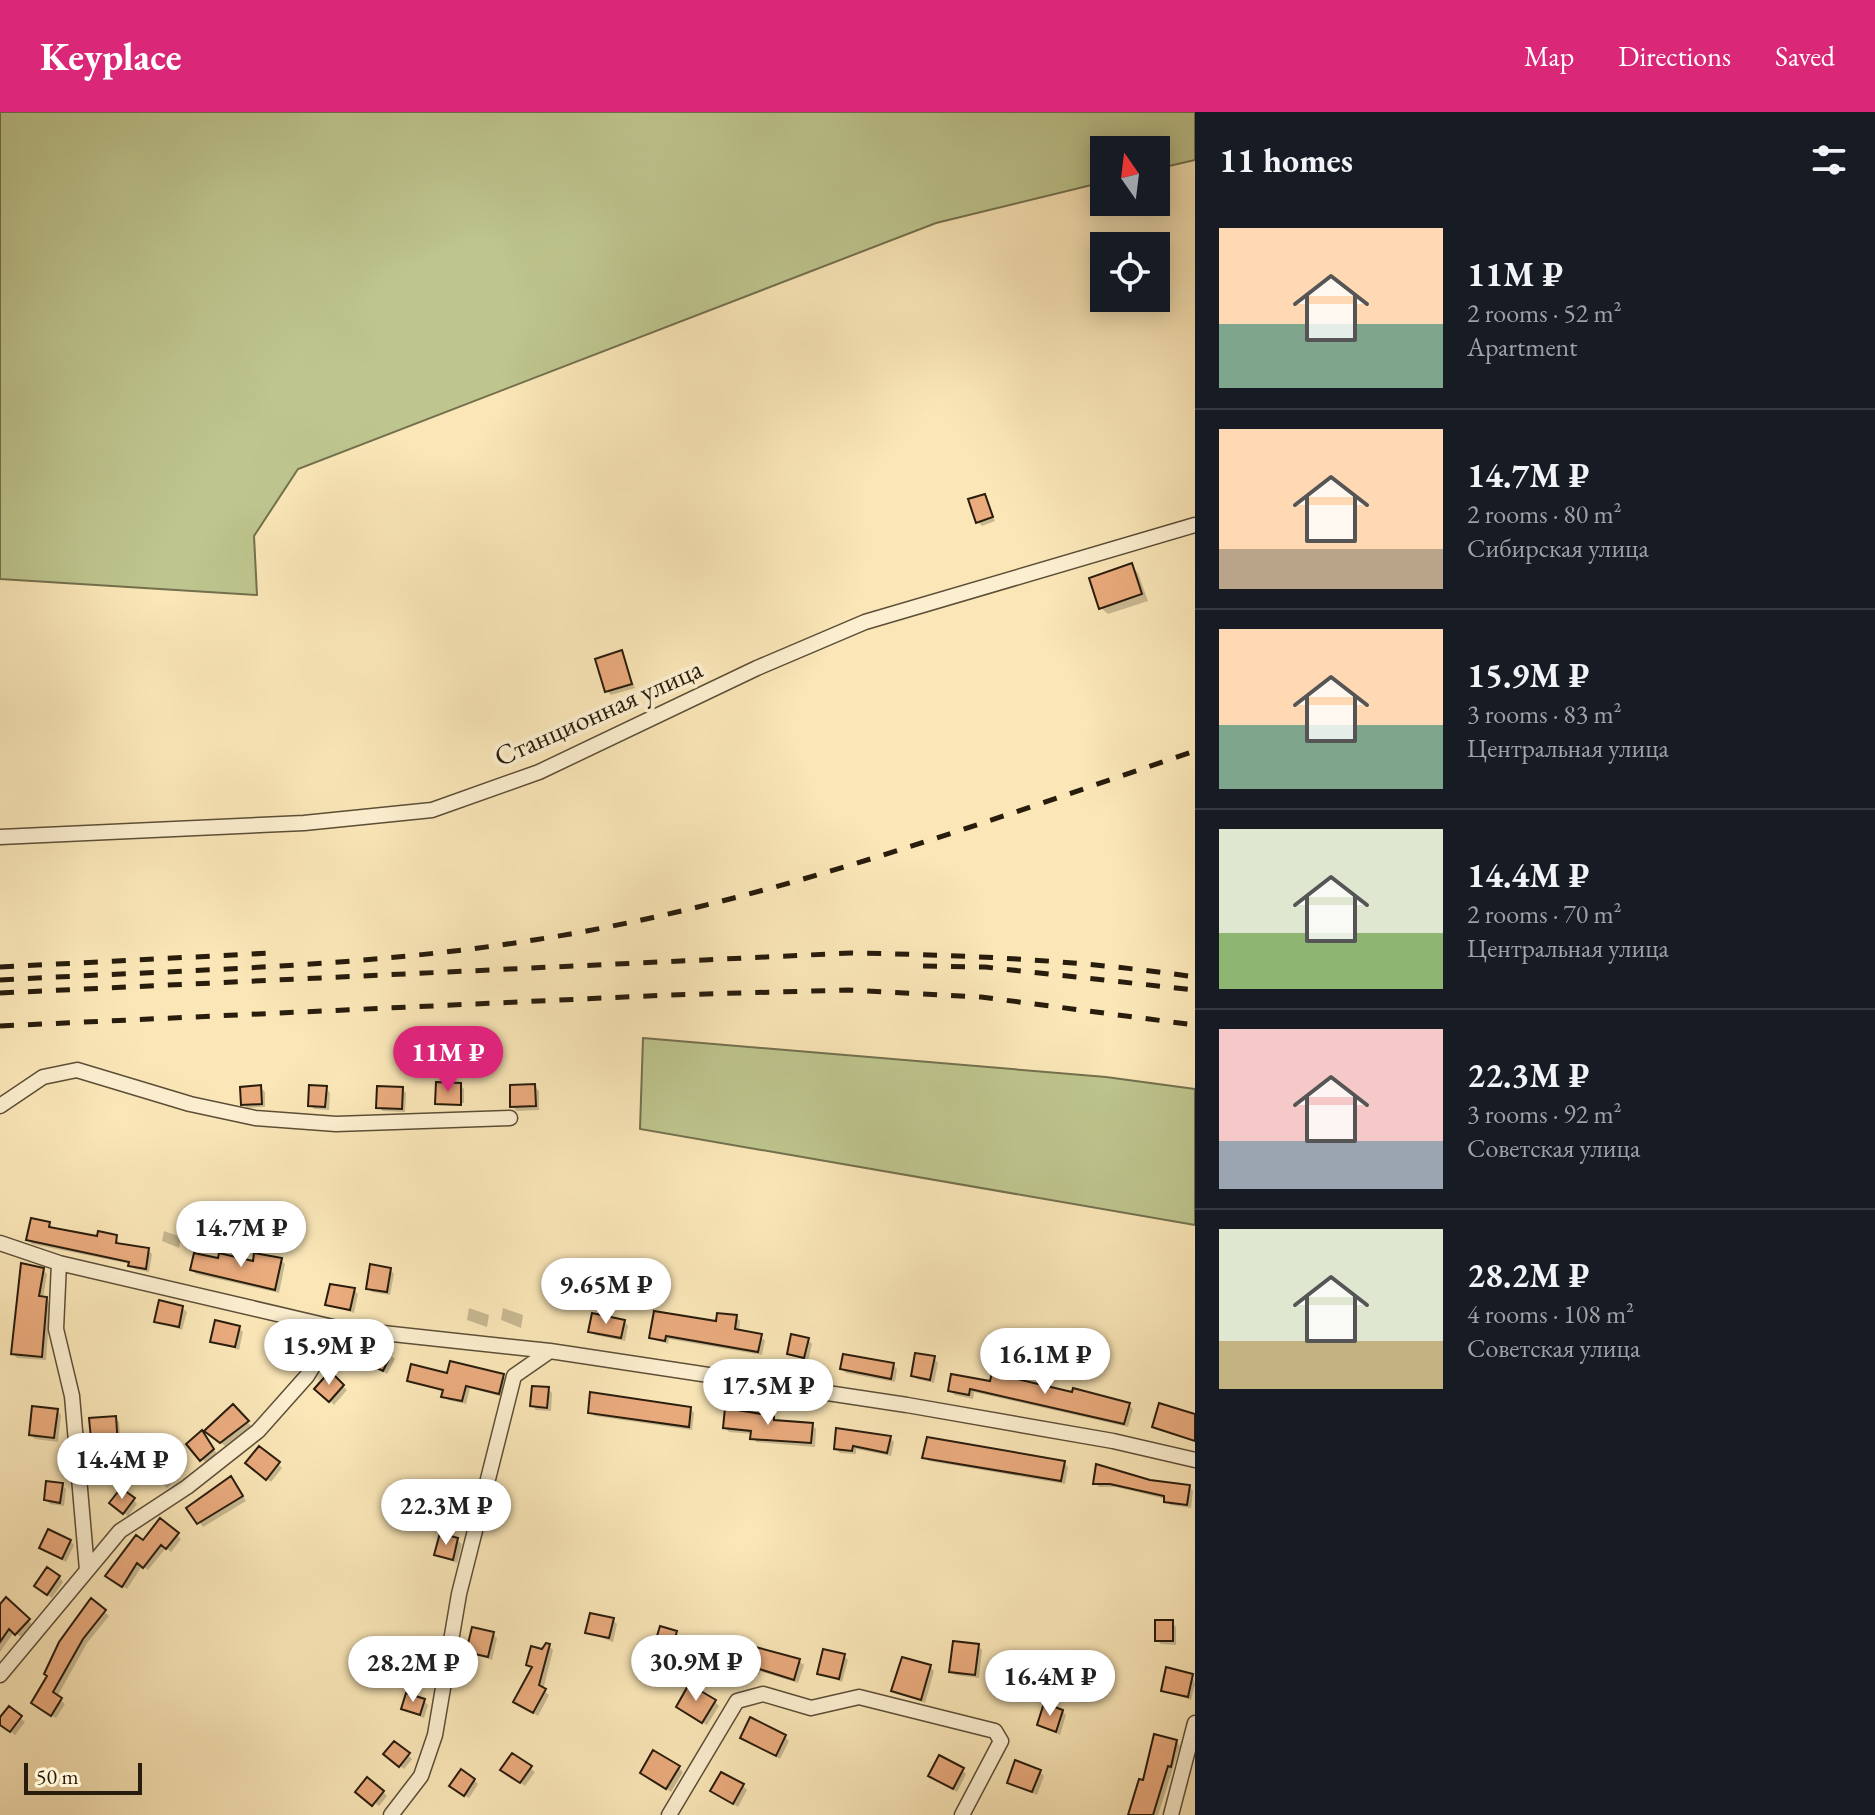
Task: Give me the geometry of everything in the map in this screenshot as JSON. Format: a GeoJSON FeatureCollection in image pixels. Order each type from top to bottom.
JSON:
{"type":"FeatureCollection","features":[{"type":"Feature","properties":{"kind":"street","name":"Станционная улица"},"geometry":{"type":"LineString","coordinates":[[0,837],[304,823],[432,810],[539,772],[757,668],[865,622],[1195,525]]}},
{"type":"Feature","properties":{"kind":"street"},"geometry":{"type":"LineString","coordinates":[[0,1106],[43,1077],[77,1070],[190,1104],[255,1118],[336,1124],[510,1118]]}},
{"type":"Feature","properties":{"kind":"street"},"geometry":{"type":"LineString","coordinates":[[0,1243],[59,1263],[337,1328],[550,1351],[907,1405],[1113,1441],[1195,1460]]}},
{"type":"Feature","properties":{"kind":"street"},"geometry":{"type":"LineString","coordinates":[[59,1263],[56,1329],[72,1396],[87,1570]]}},
{"type":"Feature","properties":{"kind":"street"},"geometry":{"type":"LineString","coordinates":[[0,1675],[120,1531],[187,1487],[258,1431],[307,1376],[337,1328]]}},
{"type":"Feature","properties":{"kind":"street"},"geometry":{"type":"LineString","coordinates":[[391,1815],[421,1776],[435,1735],[459,1594],[514,1376],[550,1351]]}},
{"type":"Feature","properties":{"kind":"street"},"geometry":{"type":"LineString","coordinates":[[669,1815],[737,1701],[763,1694],[811,1708],[859,1697],[995,1731],[1001,1741],[962,1815]]}},
{"type":"Feature","properties":{"kind":"street"},"geometry":{"type":"LineString","coordinates":[[1171,1815],[1195,1723]]}},
{"type":"Feature","properties":{"kind":"green space"},"geometry":{"type":"Polygon","coordinates":[[[0,112],[1195,112],[1195,160],[1170,166],[1170,136],[1090,136],[1090,185],[936,223],[298,469],[254,536],[257,595],[0,579],[0,112]]]}},
{"type":"Feature","properties":{"kind":"green space"},"geometry":{"type":"Polygon","coordinates":[[[643,1038],[1106,1077],[1195,1089],[1195,1225],[640,1129],[643,1038]]]}},
{"type":"Feature","properties":{"kind":"building"},"geometry":{"type":"Polygon","coordinates":[[[985,494],[993,517],[976,523],[968,499],[985,494]]]}},
{"type":"Feature","properties":{"kind":"building"},"geometry":{"type":"Polygon","coordinates":[[[1132,563],[1142,594],[1099,609],[1089,578],[1132,563]]]}},
{"type":"Feature","properties":{"kind":"building"},"geometry":{"type":"Polygon","coordinates":[[[622,650],[632,684],[605,692],[595,659],[622,650]]]}},
{"type":"Feature","properties":{"kind":"building"},"geometry":{"type":"Polygon","coordinates":[[[436,1082],[461,1083],[461,1105],[435,1104],[436,1082]]]}},
{"type":"Feature","properties":{"kind":"building"},"geometry":{"type":"Polygon","coordinates":[[[535,1084],[536,1106],[510,1107],[510,1085],[535,1084]]]}},
{"type":"Feature","properties":{"kind":"building"},"geometry":{"type":"Polygon","coordinates":[[[261,1085],[262,1104],[241,1105],[240,1087],[261,1085]]]}},
{"type":"Feature","properties":{"kind":"building"},"geometry":{"type":"Polygon","coordinates":[[[309,1085],[327,1086],[325,1107],[308,1106],[309,1085]]]}},
{"type":"Feature","properties":{"kind":"building"},"geometry":{"type":"Polygon","coordinates":[[[377,1086],[403,1087],[402,1109],[376,1108],[377,1086]]]}},
{"type":"Feature","properties":{"kind":"building"},"geometry":{"type":"Polygon","coordinates":[[[31,1218],[50,1222],[49,1227],[97,1236],[98,1231],[117,1235],[116,1243],[149,1248],[146,1269],[128,1266],[129,1262],[26,1240],[31,1218]]]}},
{"type":"Feature","properties":{"kind":"building"},"geometry":{"type":"Polygon","coordinates":[[[194,1253],[218,1258],[219,1253],[253,1261],[254,1253],[282,1258],[275,1290],[190,1270],[194,1253]]]}},
{"type":"Feature","properties":{"kind":"building"},"geometry":{"type":"Polygon","coordinates":[[[21,1263],[44,1268],[39,1296],[47,1297],[42,1357],[11,1354],[21,1263]]]}},
{"type":"Feature","properties":{"kind":"building"},"geometry":{"type":"Polygon","coordinates":[[[370,1264],[391,1268],[387,1292],[366,1289],[370,1264]]]}},
{"type":"Feature","properties":{"kind":"building"},"geometry":{"type":"Polygon","coordinates":[[[330,1284],[355,1288],[350,1310],[325,1305],[330,1284]]]}},
{"type":"Feature","properties":{"kind":"building"},"geometry":{"type":"Polygon","coordinates":[[[159,1300],[183,1306],[179,1327],[154,1322],[159,1300]]]}},
{"type":"Feature","properties":{"kind":"building"},"geometry":{"type":"Polygon","coordinates":[[[654,1311],[716,1321],[717,1313],[737,1315],[735,1329],[762,1334],[758,1352],[666,1336],[665,1341],[649,1338],[654,1311]]]}},
{"type":"Feature","properties":{"kind":"building"},"geometry":{"type":"Polygon","coordinates":[[[592,1313],[625,1320],[621,1338],[588,1332],[592,1313]]]}},
{"type":"Feature","properties":{"kind":"building"},"geometry":{"type":"Polygon","coordinates":[[[215,1320],[240,1326],[235,1347],[210,1342],[215,1320]]]}},
{"type":"Feature","properties":{"kind":"building"},"geometry":{"type":"Polygon","coordinates":[[[791,1334],[809,1338],[804,1358],[787,1354],[791,1334]]]}},
{"type":"Feature","properties":{"kind":"building"},"geometry":{"type":"Polygon","coordinates":[[[281,1337],[306,1343],[300,1364],[276,1358],[281,1337]]]}},
{"type":"Feature","properties":{"kind":"building"},"geometry":{"type":"Polygon","coordinates":[[[376,1346],[392,1353],[383,1371],[368,1364],[376,1346]]]}},
{"type":"Feature","properties":{"kind":"building"},"geometry":{"type":"Polygon","coordinates":[[[915,1353],[935,1356],[930,1380],[911,1376],[915,1353]]]}},
{"type":"Feature","properties":{"kind":"building"},"geometry":{"type":"Polygon","coordinates":[[[843,1354],[894,1363],[891,1379],[840,1369],[843,1354]]]}},
{"type":"Feature","properties":{"kind":"building"},"geometry":{"type":"Polygon","coordinates":[[[450,1361],[504,1374],[499,1394],[466,1386],[462,1401],[441,1397],[443,1390],[407,1381],[411,1364],[447,1373],[450,1361]]]}},
{"type":"Feature","properties":{"kind":"building"},"geometry":{"type":"Polygon","coordinates":[[[330,1371],[344,1385],[329,1402],[314,1389],[330,1371]]]}},
{"type":"Feature","properties":{"kind":"building"},"geometry":{"type":"Polygon","coordinates":[[[992,1373],[1072,1392],[1073,1388],[1130,1403],[1124,1424],[970,1389],[969,1395],[948,1391],[951,1374],[990,1381],[992,1373]]]}},
{"type":"Feature","properties":{"kind":"building"},"geometry":{"type":"Polygon","coordinates":[[[532,1386],[549,1387],[547,1408],[530,1406],[532,1386]]]}},
{"type":"Feature","properties":{"kind":"building"},"geometry":{"type":"Polygon","coordinates":[[[590,1392],[691,1407],[689,1427],[588,1413],[590,1392]]]}},
{"type":"Feature","properties":{"kind":"building"},"geometry":{"type":"Polygon","coordinates":[[[1159,1403],[1195,1414],[1195,1441],[1152,1427],[1159,1403]]]}},
{"type":"Feature","properties":{"kind":"building"},"geometry":{"type":"Polygon","coordinates":[[[233,1404],[249,1421],[220,1443],[204,1431],[233,1404]]]}},
{"type":"Feature","properties":{"kind":"building"},"geometry":{"type":"Polygon","coordinates":[[[32,1406],[58,1409],[54,1438],[29,1435],[32,1406]]]}},
{"type":"Feature","properties":{"kind":"building"},"geometry":{"type":"Polygon","coordinates":[[[725,1408],[774,1416],[774,1420],[813,1423],[811,1443],[750,1439],[751,1431],[723,1428],[725,1408]]]}},
{"type":"Feature","properties":{"kind":"building"},"geometry":{"type":"Polygon","coordinates":[[[116,1416],[118,1446],[92,1449],[89,1418],[116,1416]]]}},
{"type":"Feature","properties":{"kind":"building"},"geometry":{"type":"Polygon","coordinates":[[[836,1428],[891,1436],[887,1453],[853,1446],[852,1451],[834,1449],[836,1428]]]}},
{"type":"Feature","properties":{"kind":"building"},"geometry":{"type":"Polygon","coordinates":[[[202,1430],[214,1449],[200,1461],[186,1444],[202,1430]]]}},
{"type":"Feature","properties":{"kind":"building"},"geometry":{"type":"Polygon","coordinates":[[[927,1437],[1065,1461],[1061,1481],[922,1458],[927,1437]]]}},
{"type":"Feature","properties":{"kind":"building"},"geometry":{"type":"Polygon","coordinates":[[[259,1446],[280,1462],[266,1480],[245,1463],[259,1446]]]}},
{"type":"Feature","properties":{"kind":"building"},"geometry":{"type":"Polygon","coordinates":[[[1096,1464],[1150,1480],[1190,1485],[1187,1505],[1164,1502],[1164,1496],[1110,1484],[1093,1484],[1096,1464]]]}},
{"type":"Feature","properties":{"kind":"building"},"geometry":{"type":"Polygon","coordinates":[[[231,1476],[243,1496],[197,1524],[186,1508],[231,1476]]]}},
{"type":"Feature","properties":{"kind":"building"},"geometry":{"type":"Polygon","coordinates":[[[46,1481],[63,1483],[60,1503],[44,1500],[46,1481]]]}},
{"type":"Feature","properties":{"kind":"building"},"geometry":{"type":"Polygon","coordinates":[[[121,1488],[135,1498],[123,1514],[109,1503],[121,1488]]]}},
{"type":"Feature","properties":{"kind":"building"},"geometry":{"type":"Polygon","coordinates":[[[160,1518],[179,1533],[166,1549],[161,1545],[143,1568],[137,1563],[122,1587],[105,1576],[136,1535],[143,1540],[160,1518]]]}},
{"type":"Feature","properties":{"kind":"building"},"geometry":{"type":"Polygon","coordinates":[[[48,1529],[71,1540],[62,1559],[39,1548],[48,1529]]]}},
{"type":"Feature","properties":{"kind":"building"},"geometry":{"type":"Polygon","coordinates":[[[440,1533],[458,1538],[453,1560],[434,1555],[440,1533]]]}},
{"type":"Feature","properties":{"kind":"building"},"geometry":{"type":"Polygon","coordinates":[[[47,1567],[60,1576],[47,1595],[34,1586],[47,1567]]]}},
{"type":"Feature","properties":{"kind":"building"},"geometry":{"type":"Polygon","coordinates":[[[6,1597],[30,1619],[15,1635],[9,1629],[0,1642],[0,1604],[6,1597]]]}},
{"type":"Feature","properties":{"kind":"building"},"geometry":{"type":"Polygon","coordinates":[[[91,1598],[106,1610],[83,1639],[53,1692],[62,1698],[51,1716],[31,1703],[47,1676],[44,1674],[59,1642],[91,1598]]]}},
{"type":"Feature","properties":{"kind":"building"},"geometry":{"type":"Polygon","coordinates":[[[590,1613],[614,1618],[609,1638],[585,1633],[590,1613]]]}},
{"type":"Feature","properties":{"kind":"building"},"geometry":{"type":"Polygon","coordinates":[[[1155,1620],[1173,1620],[1173,1641],[1155,1641],[1155,1620]]]}},
{"type":"Feature","properties":{"kind":"building"},"geometry":{"type":"Polygon","coordinates":[[[660,1626],[677,1631],[671,1651],[654,1646],[660,1626]]]}},
{"type":"Feature","properties":{"kind":"building"},"geometry":{"type":"Polygon","coordinates":[[[472,1627],[494,1632],[488,1657],[466,1652],[472,1627]]]}},
{"type":"Feature","properties":{"kind":"building"},"geometry":{"type":"Polygon","coordinates":[[[953,1641],[979,1644],[975,1675],[949,1672],[953,1641]]]}},
{"type":"Feature","properties":{"kind":"building"},"geometry":{"type":"Polygon","coordinates":[[[546,1643],[550,1644],[539,1685],[546,1689],[533,1713],[513,1702],[532,1667],[526,1665],[531,1646],[542,1649],[546,1643]]]}},
{"type":"Feature","properties":{"kind":"building"},"geometry":{"type":"Polygon","coordinates":[[[741,1643],[800,1659],[794,1680],[756,1668],[755,1672],[735,1666],[741,1643]]]}},
{"type":"Feature","properties":{"kind":"building"},"geometry":{"type":"Polygon","coordinates":[[[406,1645],[425,1652],[420,1668],[401,1661],[406,1645]]]}},
{"type":"Feature","properties":{"kind":"building"},"geometry":{"type":"Polygon","coordinates":[[[823,1649],[845,1654],[839,1679],[817,1674],[823,1649]]]}},
{"type":"Feature","properties":{"kind":"building"},"geometry":{"type":"Polygon","coordinates":[[[1001,1655],[1023,1657],[1020,1682],[999,1680],[1001,1655]]]}},
{"type":"Feature","properties":{"kind":"building"},"geometry":{"type":"Polygon","coordinates":[[[902,1657],[931,1665],[921,1700],[891,1691],[902,1657]]]}},
{"type":"Feature","properties":{"kind":"building"},"geometry":{"type":"Polygon","coordinates":[[[1166,1667],[1193,1674],[1188,1697],[1161,1691],[1166,1667]]]}},
{"type":"Feature","properties":{"kind":"building"},"geometry":{"type":"Polygon","coordinates":[[[689,1684],[716,1700],[702,1723],[676,1707],[689,1684]]]}},
{"type":"Feature","properties":{"kind":"building"},"geometry":{"type":"Polygon","coordinates":[[[406,1693],[425,1699],[420,1715],[401,1709],[406,1693]]]}},
{"type":"Feature","properties":{"kind":"building"},"geometry":{"type":"Polygon","coordinates":[[[1044,1703],[1063,1710],[1056,1732],[1037,1725],[1044,1703]]]}},
{"type":"Feature","properties":{"kind":"building"},"geometry":{"type":"Polygon","coordinates":[[[9,1706],[22,1716],[10,1732],[0,1725],[0,1717],[9,1706]]]}},
{"type":"Feature","properties":{"kind":"building"},"geometry":{"type":"Polygon","coordinates":[[[750,1717],[786,1735],[776,1756],[740,1738],[750,1717]]]}},
{"type":"Feature","properties":{"kind":"building"},"geometry":{"type":"Polygon","coordinates":[[[1154,1734],[1177,1740],[1171,1767],[1168,1766],[1153,1815],[1128,1815],[1139,1779],[1143,1780],[1154,1734]]]}},
{"type":"Feature","properties":{"kind":"building"},"geometry":{"type":"Polygon","coordinates":[[[394,1741],[410,1753],[399,1767],[383,1754],[394,1741]]]}},
{"type":"Feature","properties":{"kind":"building"},"geometry":{"type":"Polygon","coordinates":[[[653,1750],[680,1766],[666,1789],[640,1773],[653,1750]]]}},
{"type":"Feature","properties":{"kind":"building"},"geometry":{"type":"Polygon","coordinates":[[[512,1753],[532,1766],[520,1783],[500,1770],[512,1753]]]}},
{"type":"Feature","properties":{"kind":"building"},"geometry":{"type":"Polygon","coordinates":[[[939,1755],[964,1768],[953,1789],[928,1776],[939,1755]]]}},
{"type":"Feature","properties":{"kind":"building"},"geometry":{"type":"Polygon","coordinates":[[[1015,1760],[1041,1770],[1032,1792],[1007,1783],[1015,1760]]]}},
{"type":"Feature","properties":{"kind":"building"},"geometry":{"type":"Polygon","coordinates":[[[461,1769],[475,1779],[464,1796],[449,1786],[461,1769]]]}},
{"type":"Feature","properties":{"kind":"building"},"geometry":{"type":"Polygon","coordinates":[[[721,1772],[744,1784],[733,1804],[710,1791],[721,1772]]]}},
{"type":"Feature","properties":{"kind":"building"},"geometry":{"type":"Polygon","coordinates":[[[367,1777],[384,1791],[372,1806],[355,1792],[367,1777]]]}},
{"type":"Feature","properties":{"kind":"railway"},"geometry":{"type":"LineString","coordinates":[[0,980],[401,957],[534,940],[618,925],[702,906],[868,860],[1195,751]]}},
{"type":"Feature","properties":{"kind":"railway"},"geometry":{"type":"LineString","coordinates":[[0,967],[271,953]]}},
{"type":"Feature","properties":{"kind":"railway"},"geometry":{"type":"LineString","coordinates":[[0,993],[851,953],[1023,959],[1195,977]]}},
{"type":"Feature","properties":{"kind":"railway"},"geometry":{"type":"LineString","coordinates":[[923,966],[985,967],[1195,990]]}},
{"type":"Feature","properties":{"kind":"railway"},"geometry":{"type":"LineString","coordinates":[[0,1026],[668,995],[848,990],[981,997],[1195,1025]]}}]}
